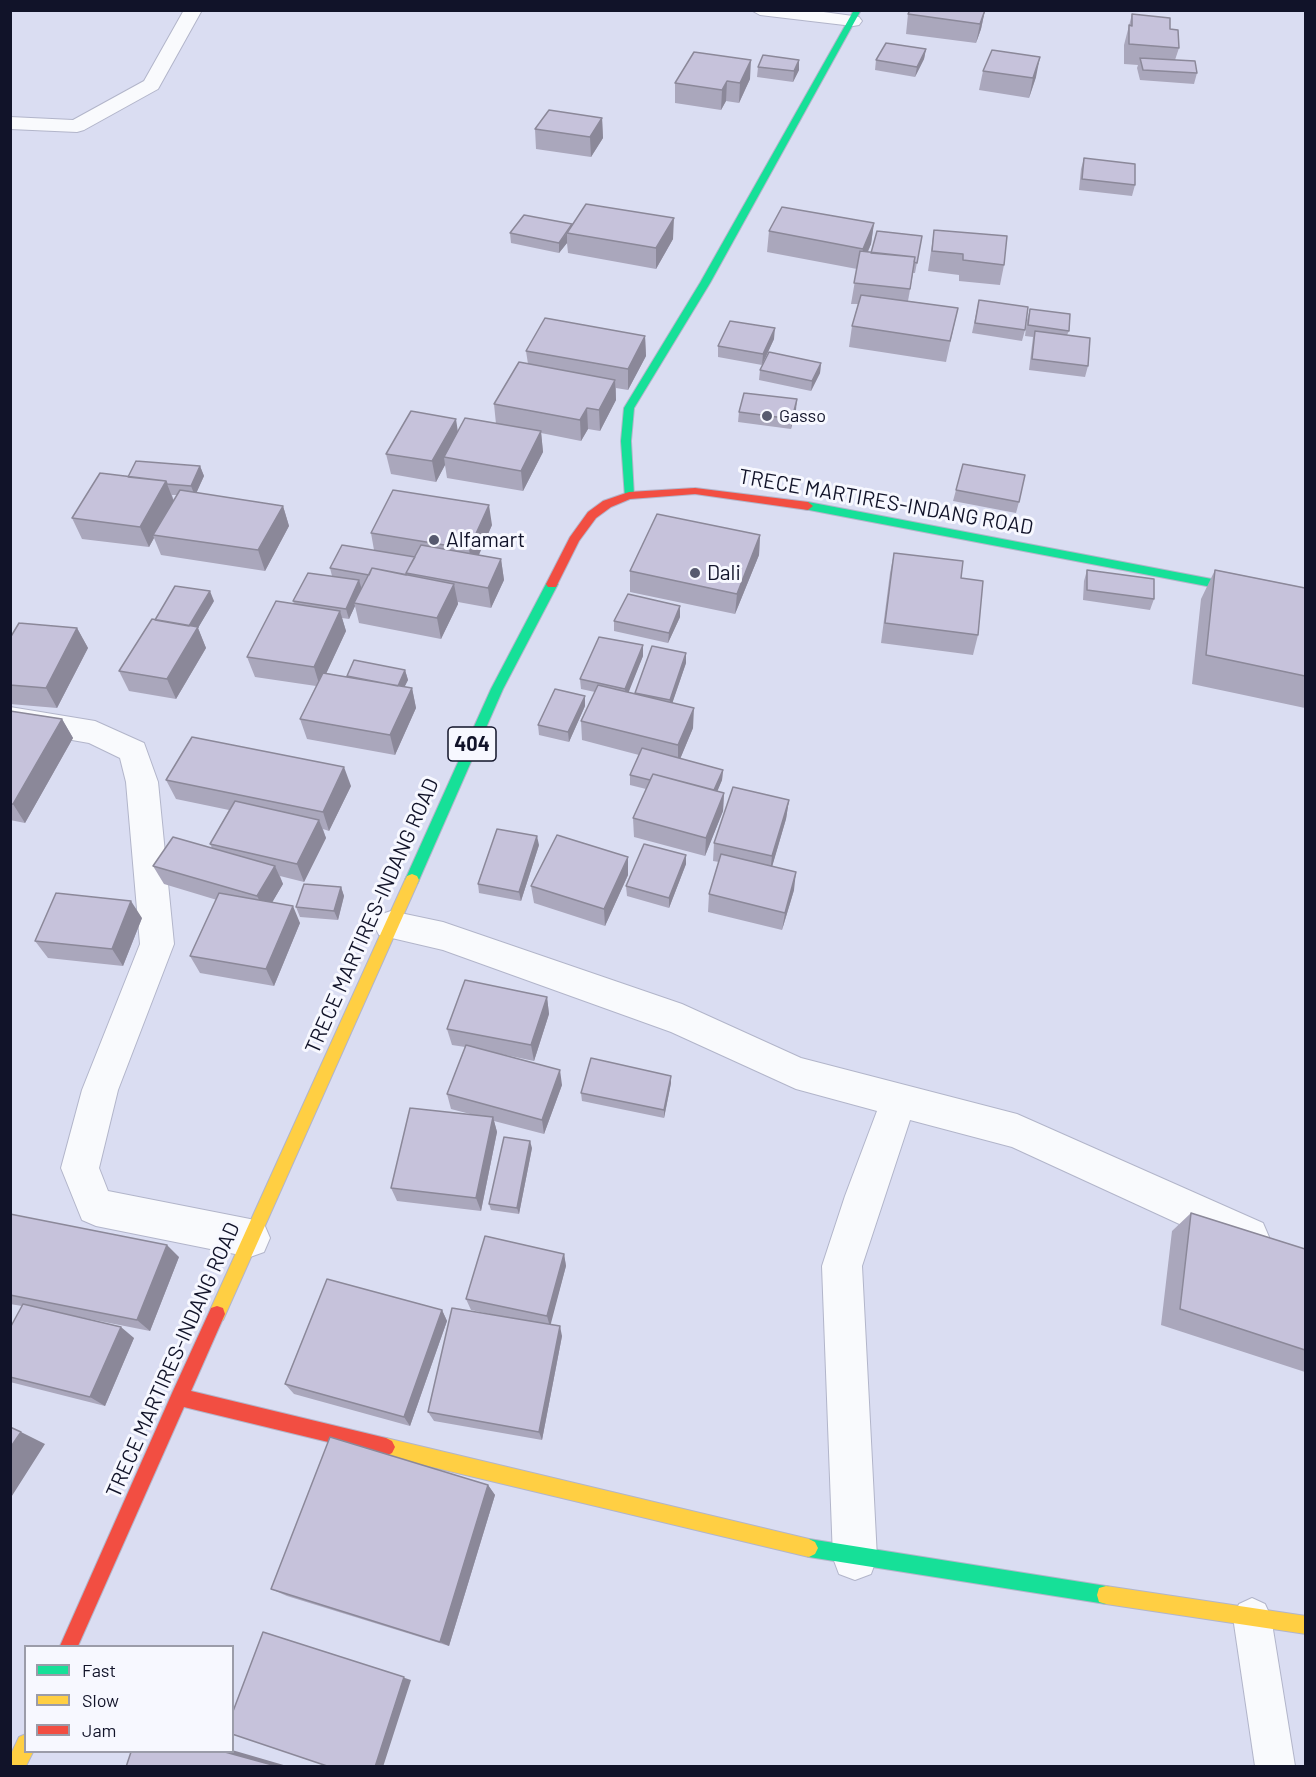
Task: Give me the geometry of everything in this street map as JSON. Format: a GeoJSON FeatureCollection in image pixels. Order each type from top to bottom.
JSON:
{"type":"FeatureCollection","features":[{"type":"Feature","properties":{"kind":"main road"},"geometry":{"type":"LineString","coordinates":[[629,496],[626,441],[628,408],[705,283],[855,16]]}},
{"type":"Feature","properties":{"kind":"main road","name":"TRECE MARTIRES-INDANG ROAD"},"geometry":{"type":"LineString","coordinates":[[70,1645],[497,689],[574,540],[592,515],[607,504],[629,496],[694,491],[781,501],[1305,601]]}},
{"type":"Feature","properties":{"kind":"main road"},"geometry":{"type":"LineString","coordinates":[[179,1397],[855,1558],[1305,1625]]}},
{"type":"Feature","properties":{"kind":"main road"},"geometry":{"type":"LineString","coordinates":[[16,1767],[24,1749]]}},
{"type":"Feature","properties":{"kind":"street"},"geometry":{"type":"LineString","coordinates":[[10,123],[77,126],[151,85],[192,10]]}},
{"type":"Feature","properties":{"kind":"street"},"geometry":{"type":"LineString","coordinates":[[760,10],[855,16]]}},
{"type":"Feature","properties":{"kind":"street"},"geometry":{"type":"LineString","coordinates":[[10,718],[95,732],[133,751],[142,782],[157,944],[100,1090],[80,1168],[96,1207],[250,1239]]}},
{"type":"Feature","properties":{"kind":"street"},"geometry":{"type":"LineString","coordinates":[[391,925],[443,936],[682,1020],[796,1073],[1017,1131],[1262,1242]]}},
{"type":"Feature","properties":{"kind":"street"},"geometry":{"type":"LineString","coordinates":[[855,1558],[842,1266],[864,1196],[899,1100]]}},
{"type":"Feature","properties":{"kind":"lane"},"geometry":{"type":"LineString","coordinates":[[1252,1617],[1275,1767]]}},
{"type":"Feature","properties":{"kind":"building"},"geometry":{"type":"Polygon","coordinates":[[[910,10],[985,10],[980,24],[908,14],[910,10]]]}},
{"type":"Feature","properties":{"kind":"building"},"geometry":{"type":"Polygon","coordinates":[[[1132,14],[1170,18],[1170,29],[1178,30],[1179,48],[1129,44],[1129,25],[1132,26],[1132,14]]]}},
{"type":"Feature","properties":{"kind":"building"},"geometry":{"type":"Polygon","coordinates":[[[886,43],[926,49],[917,67],[876,60],[886,43]]]}},
{"type":"Feature","properties":{"kind":"building"},"geometry":{"type":"Polygon","coordinates":[[[992,50],[1040,57],[1033,78],[983,71],[992,50]]]}},
{"type":"Feature","properties":{"kind":"building"},"geometry":{"type":"Polygon","coordinates":[[[694,52],[751,60],[740,83],[727,81],[722,90],[675,83],[694,52]]]}},
{"type":"Feature","properties":{"kind":"building"},"geometry":{"type":"Polygon","coordinates":[[[763,55],[799,60],[794,71],[758,67],[763,55]]]}},
{"type":"Feature","properties":{"kind":"building"},"geometry":{"type":"Polygon","coordinates":[[[1140,58],[1195,61],[1197,73],[1143,70],[1140,58]]]}},
{"type":"Feature","properties":{"kind":"building"},"geometry":{"type":"Polygon","coordinates":[[[549,110],[602,118],[590,137],[535,129],[549,110]]]}},
{"type":"Feature","properties":{"kind":"building"},"geometry":{"type":"Polygon","coordinates":[[[1084,158],[1135,164],[1135,185],[1082,179],[1084,158]]]}},
{"type":"Feature","properties":{"kind":"building"},"geometry":{"type":"Polygon","coordinates":[[[586,204],[674,218],[656,248],[567,233],[586,204]]]}},
{"type":"Feature","properties":{"kind":"building"},"geometry":{"type":"Polygon","coordinates":[[[782,207],[874,223],[863,249],[769,231],[782,207]]]}},
{"type":"Feature","properties":{"kind":"building"},"geometry":{"type":"Polygon","coordinates":[[[524,215],[572,224],[559,243],[510,233],[524,215]]]}},
{"type":"Feature","properties":{"kind":"building"},"geometry":{"type":"Polygon","coordinates":[[[934,230],[1007,236],[1004,265],[963,260],[963,254],[932,251],[934,230]]]}},
{"type":"Feature","properties":{"kind":"building"},"geometry":{"type":"Polygon","coordinates":[[[877,231],[922,236],[917,263],[914,262],[915,257],[871,253],[877,231]]]}},
{"type":"Feature","properties":{"kind":"building"},"geometry":{"type":"Polygon","coordinates":[[[860,251],[915,257],[910,289],[854,283],[860,251]]]}},
{"type":"Feature","properties":{"kind":"building"},"geometry":{"type":"Polygon","coordinates":[[[861,295],[958,308],[950,341],[852,326],[861,295]]]}},
{"type":"Feature","properties":{"kind":"building"},"geometry":{"type":"Polygon","coordinates":[[[979,300],[1028,307],[1025,330],[975,323],[979,300]]]}},
{"type":"Feature","properties":{"kind":"building"},"geometry":{"type":"Polygon","coordinates":[[[1030,309],[1070,314],[1069,331],[1028,325],[1030,309]]]}},
{"type":"Feature","properties":{"kind":"building"},"geometry":{"type":"Polygon","coordinates":[[[545,318],[645,336],[628,369],[526,351],[545,318]]]}},
{"type":"Feature","properties":{"kind":"building"},"geometry":{"type":"Polygon","coordinates":[[[730,321],[775,328],[763,354],[718,346],[730,321]]]}},
{"type":"Feature","properties":{"kind":"building"},"geometry":{"type":"Polygon","coordinates":[[[1035,331],[1090,338],[1088,366],[1032,359],[1035,331]]]}},
{"type":"Feature","properties":{"kind":"building"},"geometry":{"type":"Polygon","coordinates":[[[769,352],[821,363],[812,381],[760,370],[769,352]]]}},
{"type":"Feature","properties":{"kind":"building"},"geometry":{"type":"Polygon","coordinates":[[[519,362],[615,380],[599,410],[587,408],[580,420],[494,404],[519,362]]]}},
{"type":"Feature","properties":{"kind":"building"},"geometry":{"type":"Polygon","coordinates":[[[744,393],[797,399],[792,419],[739,412],[744,393]]]}},
{"type":"Feature","properties":{"kind":"building"},"geometry":{"type":"Polygon","coordinates":[[[411,411],[456,419],[432,461],[386,454],[411,411]]]}},
{"type":"Feature","properties":{"kind":"building"},"geometry":{"type":"Polygon","coordinates":[[[465,418],[541,431],[521,471],[444,457],[465,418]]]}},
{"type":"Feature","properties":{"kind":"building"},"geometry":{"type":"Polygon","coordinates":[[[136,461],[200,466],[191,486],[128,477],[136,461]]]}},
{"type":"Feature","properties":{"kind":"building"},"geometry":{"type":"Polygon","coordinates":[[[963,464],[1025,475],[1019,502],[956,490],[963,464]]]}},
{"type":"Feature","properties":{"kind":"building"},"geometry":{"type":"Polygon","coordinates":[[[100,473],[166,481],[140,527],[72,518],[100,473]]]}},
{"type":"Feature","properties":{"kind":"building"},"geometry":{"type":"Polygon","coordinates":[[[180,490],[283,506],[258,550],[153,535],[180,490]]]}},
{"type":"Feature","properties":{"kind":"building"},"geometry":{"type":"Polygon","coordinates":[[[393,490],[489,505],[469,549],[371,533],[393,490]]]}},
{"type":"Feature","properties":{"kind":"building","name":"Dali"},"geometry":{"type":"Polygon","coordinates":[[[657,514],[760,535],[737,594],[630,571],[657,514]]]}},
{"type":"Feature","properties":{"kind":"building"},"geometry":{"type":"Polygon","coordinates":[[[342,545],[415,557],[406,575],[372,568],[369,575],[330,568],[342,545]]]}},
{"type":"Feature","properties":{"kind":"building"},"geometry":{"type":"Polygon","coordinates":[[[421,545],[501,559],[488,588],[406,573],[421,545]]]}},
{"type":"Feature","properties":{"kind":"building"},"geometry":{"type":"Polygon","coordinates":[[[894,553],[963,561],[961,578],[983,581],[978,635],[885,623],[894,553]]]}},
{"type":"Feature","properties":{"kind":"building"},"geometry":{"type":"Polygon","coordinates":[[[372,568],[454,584],[437,618],[354,603],[372,568]]]}},
{"type":"Feature","properties":{"kind":"building"},"geometry":{"type":"Polygon","coordinates":[[[1087,570],[1154,579],[1154,599],[1087,590],[1087,570]]]}},
{"type":"Feature","properties":{"kind":"building"},"geometry":{"type":"Polygon","coordinates":[[[1215,570],[1305,588],[1305,676],[1206,655],[1215,570]]]}},
{"type":"Feature","properties":{"kind":"building"},"geometry":{"type":"Polygon","coordinates":[[[308,573],[359,580],[346,609],[293,601],[308,573]]]}},
{"type":"Feature","properties":{"kind":"building"},"geometry":{"type":"Polygon","coordinates":[[[175,586],[210,591],[189,626],[155,620],[175,586]]]}},
{"type":"Feature","properties":{"kind":"building"},"geometry":{"type":"Polygon","coordinates":[[[628,594],[680,606],[669,633],[614,621],[628,594]]]}},
{"type":"Feature","properties":{"kind":"building"},"geometry":{"type":"Polygon","coordinates":[[[276,601],[340,611],[314,667],[247,657],[276,601]]]}},
{"type":"Feature","properties":{"kind":"building"},"geometry":{"type":"Polygon","coordinates":[[[152,619],[198,627],[167,679],[119,671],[152,619]]]}},
{"type":"Feature","properties":{"kind":"building"},"geometry":{"type":"Polygon","coordinates":[[[19,623],[77,628],[46,688],[10,685],[10,638],[19,623]]]}},
{"type":"Feature","properties":{"kind":"building"},"geometry":{"type":"Polygon","coordinates":[[[599,637],[643,645],[625,689],[580,679],[599,637]]]}},
{"type":"Feature","properties":{"kind":"building"},"geometry":{"type":"Polygon","coordinates":[[[652,646],[686,653],[670,700],[635,693],[652,646]]]}},
{"type":"Feature","properties":{"kind":"building"},"geometry":{"type":"Polygon","coordinates":[[[354,660],[405,670],[398,686],[347,676],[354,660]]]}},
{"type":"Feature","properties":{"kind":"building"},"geometry":{"type":"Polygon","coordinates":[[[323,673],[412,688],[390,735],[300,719],[323,673]]]}},
{"type":"Feature","properties":{"kind":"building"},"geometry":{"type":"Polygon","coordinates":[[[598,685],[694,708],[678,745],[581,721],[598,685]]]}},
{"type":"Feature","properties":{"kind":"building"},"geometry":{"type":"Polygon","coordinates":[[[555,689],[585,696],[568,732],[538,725],[555,689]]]}},
{"type":"Feature","properties":{"kind":"building"},"geometry":{"type":"Polygon","coordinates":[[[10,711],[62,719],[13,804],[10,804],[10,711]]]}},
{"type":"Feature","properties":{"kind":"building"},"geometry":{"type":"Polygon","coordinates":[[[192,737],[344,767],[323,812],[166,780],[192,737]]]}},
{"type":"Feature","properties":{"kind":"building"},"geometry":{"type":"Polygon","coordinates":[[[642,748],[723,770],[714,790],[653,774],[650,780],[630,775],[642,748]]]}},
{"type":"Feature","properties":{"kind":"building"},"geometry":{"type":"Polygon","coordinates":[[[653,774],[724,793],[706,838],[633,818],[653,774]]]}},
{"type":"Feature","properties":{"kind":"building"},"geometry":{"type":"Polygon","coordinates":[[[733,787],[789,800],[772,856],[714,843],[733,787]]]}},
{"type":"Feature","properties":{"kind":"building"},"geometry":{"type":"Polygon","coordinates":[[[235,801],[319,820],[297,864],[210,844],[235,801]]]}},
{"type":"Feature","properties":{"kind":"building"},"geometry":{"type":"Polygon","coordinates":[[[497,829],[537,836],[519,892],[478,884],[497,829]]]}},
{"type":"Feature","properties":{"kind":"building"},"geometry":{"type":"Polygon","coordinates":[[[557,835],[628,857],[604,909],[531,886],[557,835]]]}},
{"type":"Feature","properties":{"kind":"building"},"geometry":{"type":"Polygon","coordinates":[[[173,837],[275,866],[257,896],[153,866],[173,837]]]}},
{"type":"Feature","properties":{"kind":"building"},"geometry":{"type":"Polygon","coordinates":[[[644,844],[686,855],[669,898],[626,886],[644,844]]]}},
{"type":"Feature","properties":{"kind":"building"},"geometry":{"type":"Polygon","coordinates":[[[721,854],[796,872],[785,913],[709,894],[721,854]]]}},
{"type":"Feature","properties":{"kind":"building"},"geometry":{"type":"Polygon","coordinates":[[[304,884],[341,887],[334,911],[296,907],[304,884]]]}},
{"type":"Feature","properties":{"kind":"building"},"geometry":{"type":"Polygon","coordinates":[[[56,893],[131,901],[112,949],[35,941],[56,893]]]}},
{"type":"Feature","properties":{"kind":"building"},"geometry":{"type":"Polygon","coordinates":[[[219,893],[293,906],[266,969],[190,956],[219,893]]]}},
{"type":"Feature","properties":{"kind":"building"},"geometry":{"type":"Polygon","coordinates":[[[465,980],[547,997],[531,1045],[447,1029],[465,980]]]}},
{"type":"Feature","properties":{"kind":"building"},"geometry":{"type":"Polygon","coordinates":[[[466,1045],[560,1070],[542,1120],[447,1094],[466,1045]]]}},
{"type":"Feature","properties":{"kind":"building"},"geometry":{"type":"Polygon","coordinates":[[[591,1058],[671,1076],[664,1110],[581,1093],[591,1058]]]}},
{"type":"Feature","properties":{"kind":"building"},"geometry":{"type":"Polygon","coordinates":[[[410,1108],[493,1117],[476,1198],[391,1188],[410,1108]]]}},
{"type":"Feature","properties":{"kind":"building"},"geometry":{"type":"Polygon","coordinates":[[[504,1137],[530,1141],[517,1208],[489,1204],[504,1137]]]}},
{"type":"Feature","properties":{"kind":"building"},"geometry":{"type":"Polygon","coordinates":[[[1191,1213],[1305,1249],[1305,1350],[1180,1309],[1191,1213]]]}},
{"type":"Feature","properties":{"kind":"building"},"geometry":{"type":"Polygon","coordinates":[[[10,1214],[167,1245],[137,1320],[10,1295],[10,1214]]]}},
{"type":"Feature","properties":{"kind":"building"},"geometry":{"type":"Polygon","coordinates":[[[485,1236],[564,1254],[547,1316],[466,1299],[485,1236]]]}},
{"type":"Feature","properties":{"kind":"building"},"geometry":{"type":"Polygon","coordinates":[[[327,1279],[442,1310],[404,1417],[285,1384],[327,1279]]]}},
{"type":"Feature","properties":{"kind":"building"},"geometry":{"type":"Polygon","coordinates":[[[23,1304],[121,1327],[90,1397],[10,1377],[10,1328],[23,1304]]]}},
{"type":"Feature","properties":{"kind":"building"},"geometry":{"type":"Polygon","coordinates":[[[452,1308],[560,1326],[539,1432],[428,1412],[452,1308]]]}},
{"type":"Feature","properties":{"kind":"building"},"geometry":{"type":"Polygon","coordinates":[[[10,1427],[21,1432],[10,1448],[10,1427]]]}},
{"type":"Feature","properties":{"kind":"building"},"geometry":{"type":"Polygon","coordinates":[[[330,1437],[488,1485],[440,1642],[271,1589],[330,1437]]]}},
{"type":"Feature","properties":{"kind":"building"},"geometry":{"type":"Polygon","coordinates":[[[263,1632],[404,1677],[375,1767],[330,1767],[234,1735],[234,1709],[263,1632]]]}},
{"type":"Feature","properties":{"kind":"building"},"geometry":{"type":"Polygon","coordinates":[[[131,1753],[229,1753],[276,1766],[126,1767],[131,1753]]]}},
{"type":"Feature","properties":{"kind":"traffic: fast"},"geometry":{"type":"LineString","coordinates":[[629,496],[626,441],[629,408],[705,283],[858,10]]}},
{"type":"Feature","properties":{"kind":"traffic: fast"},"geometry":{"type":"LineString","coordinates":[[808,506],[1306,601]]}},
{"type":"Feature","properties":{"kind":"traffic: fast"},"geometry":{"type":"LineString","coordinates":[[412,880],[497,689],[552,584]]}},
{"type":"Feature","properties":{"kind":"traffic: fast"},"geometry":{"type":"LineString","coordinates":[[809,1548],[1106,1595]]}},
{"type":"Feature","properties":{"kind":"traffic: slow"},"geometry":{"type":"LineString","coordinates":[[217,1314],[412,880]]}},
{"type":"Feature","properties":{"kind":"traffic: slow"},"geometry":{"type":"LineString","coordinates":[[386,1447],[809,1548]]}},
{"type":"Feature","properties":{"kind":"traffic: slow"},"geometry":{"type":"LineString","coordinates":[[1106,1595],[1306,1625]]}},
{"type":"Feature","properties":{"kind":"traffic: slow"},"geometry":{"type":"LineString","coordinates":[[16,1766],[24,1748]]}},
{"type":"Feature","properties":{"kind":"traffic: jam"},"geometry":{"type":"LineString","coordinates":[[552,584],[574,540],[592,515],[607,504],[629,496],[695,491],[808,506]]}},
{"type":"Feature","properties":{"kind":"traffic: jam"},"geometry":{"type":"LineString","coordinates":[[69,1645],[217,1314]]}},
{"type":"Feature","properties":{"kind":"traffic: jam"},"geometry":{"type":"LineString","coordinates":[[179,1397],[386,1447]]}},
{"type":"Feature","properties":{"kind":"place","name":"Gasso"},"geometry":{"type":"Point","coordinates":[767,416]}},
{"type":"Feature","properties":{"kind":"place","name":"Alfamart"},"geometry":{"type":"Point","coordinates":[434,540]}},
{"type":"Feature","properties":{"kind":"place","name":"Dali"},"geometry":{"type":"Point","coordinates":[695,573]}}]}
